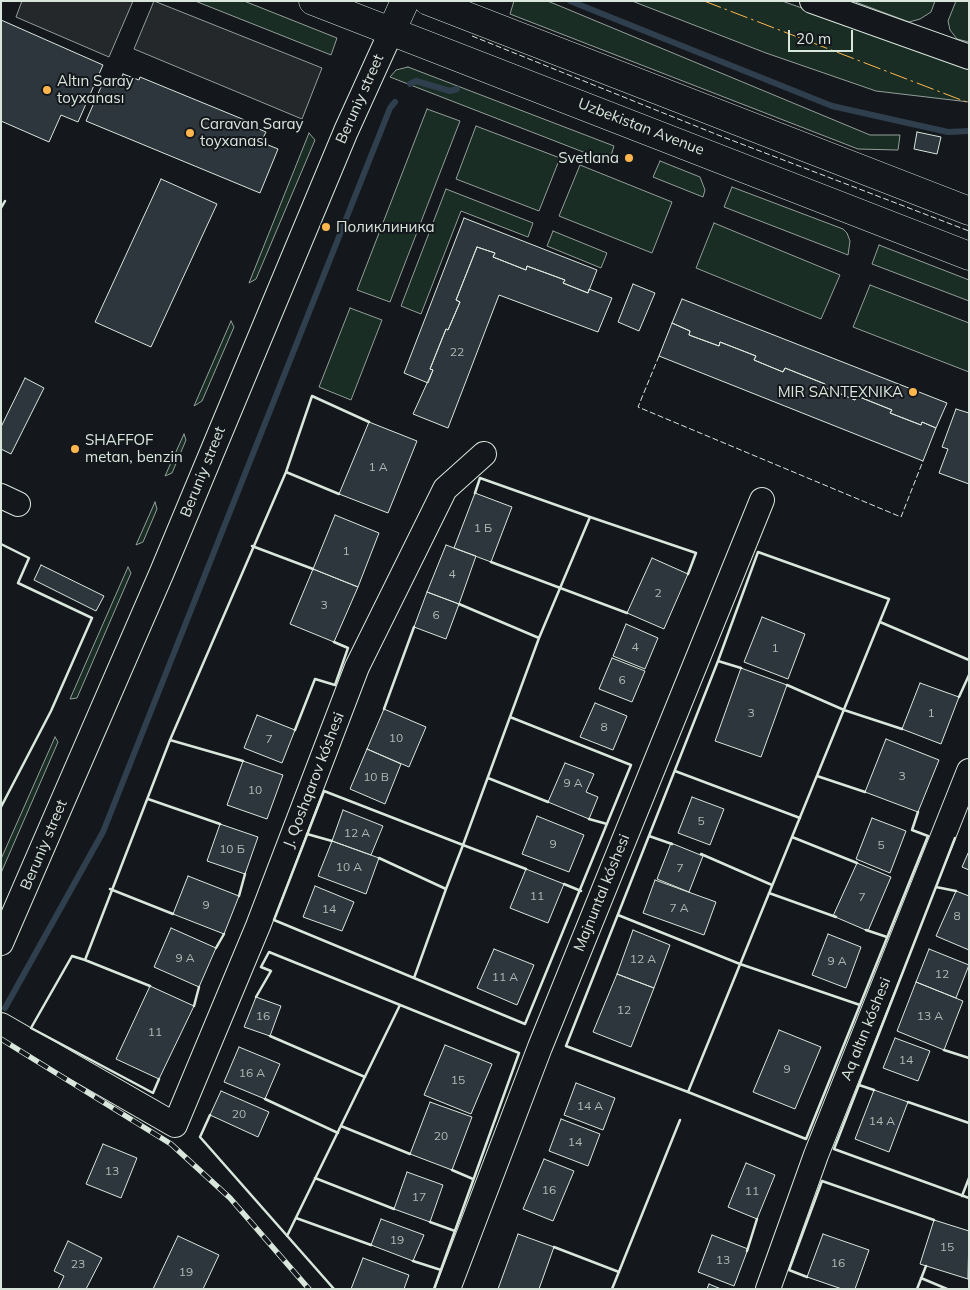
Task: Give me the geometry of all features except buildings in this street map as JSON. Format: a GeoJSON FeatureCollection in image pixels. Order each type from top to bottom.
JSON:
{"type":"FeatureCollection","features":[{"type":"Feature","properties":{"kind":"main road","name":"Uzbekistan Avenue"},"geometry":{"type":"LineString","coordinates":[[313,1],[969,256]]}},
{"type":"Feature","properties":{"kind":"main road","name":"Beruniy street"},"geometry":{"type":"LineString","coordinates":[[391,32],[406,1]]}},
{"type":"Feature","properties":{"kind":"main road"},"geometry":{"type":"LineString","coordinates":[[430,46],[443,4],[969,211]]}},
{"type":"Feature","properties":{"kind":"street"},"geometry":{"type":"LineString","coordinates":[[812,1],[969,57]]}},
{"type":"Feature","properties":{"kind":"street","name":"Beruniy street"},"geometry":{"type":"LineString","coordinates":[[1,943],[162,572],[342,140],[391,32]]}},
{"type":"Feature","properties":{"kind":"street","name":"J. Qoshqarov kóshesi"},"geometry":{"type":"LineString","coordinates":[[1,1024],[175,1125],[258,926],[357,667],[445,489],[484,454]]}},
{"type":"Feature","properties":{"kind":"street","name":"Majnuntal kóshesi"},"geometry":{"type":"LineString","coordinates":[[448,1289],[540,1047],[762,500]]}},
{"type":"Feature","properties":{"kind":"street","name":"Aq altın kóshesi"},"geometry":{"type":"LineString","coordinates":[[768,1289],[816,1155],[969,771]]}},
{"type":"Feature","properties":{"kind":"green space"},"geometry":{"type":"Polygon","coordinates":[[[195,1],[244,1],[337,38],[331,55],[195,1]]]}},
{"type":"Feature","properties":{"kind":"green space"},"geometry":{"type":"Polygon","coordinates":[[[514,1],[547,1],[870,135],[900,135],[898,150],[858,149],[510,14],[514,1]]]}},
{"type":"Feature","properties":{"kind":"green space"},"geometry":{"type":"Polygon","coordinates":[[[632,1],[782,1],[969,67],[969,102],[876,91],[766,53],[632,1]]]}},
{"type":"Feature","properties":{"kind":"green space"},"geometry":{"type":"Polygon","coordinates":[[[853,1],[935,1],[931,12],[920,19],[909,22],[853,1]]]}},
{"type":"Feature","properties":{"kind":"green space"},"geometry":{"type":"Polygon","coordinates":[[[956,1],[969,1],[969,42],[957,39],[950,30],[948,21],[956,1]]]}},
{"type":"Feature","properties":{"kind":"green space"},"geometry":{"type":"Polygon","coordinates":[[[408,67],[614,146],[609,162],[390,77],[396,70],[408,67]]]}},
{"type":"Feature","properties":{"kind":"green space"},"geometry":{"type":"Polygon","coordinates":[[[427,109],[460,121],[390,302],[357,290],[427,109]]]}},
{"type":"Feature","properties":{"kind":"green space"},"geometry":{"type":"Polygon","coordinates":[[[476,126],[560,158],[539,211],[456,179],[476,126]]]}},
{"type":"Feature","properties":{"kind":"green space"},"geometry":{"type":"Polygon","coordinates":[[[309,133],[315,140],[256,279],[249,283],[309,133]]]}},
{"type":"Feature","properties":{"kind":"green space"},"geometry":{"type":"Polygon","coordinates":[[[660,161],[700,177],[705,190],[703,197],[653,177],[660,161]]]}},
{"type":"Feature","properties":{"kind":"green space"},"geometry":{"type":"Polygon","coordinates":[[[580,165],[672,202],[652,253],[559,216],[580,165]]]}},
{"type":"Feature","properties":{"kind":"green space"},"geometry":{"type":"Polygon","coordinates":[[[732,187],[843,229],[850,241],[848,255],[724,207],[732,187]]]}},
{"type":"Feature","properties":{"kind":"green space"},"geometry":{"type":"Polygon","coordinates":[[[446,189],[533,223],[528,237],[461,211],[421,314],[401,306],[446,189]]]}},
{"type":"Feature","properties":{"kind":"green space"},"geometry":{"type":"Polygon","coordinates":[[[714,223],[840,275],[821,319],[696,268],[714,223]]]}},
{"type":"Feature","properties":{"kind":"green space"},"geometry":{"type":"Polygon","coordinates":[[[553,231],[607,253],[601,268],[547,246],[553,231]]]}},
{"type":"Feature","properties":{"kind":"green space"},"geometry":{"type":"Polygon","coordinates":[[[879,245],[969,280],[969,301],[872,264],[879,245]]]}},
{"type":"Feature","properties":{"kind":"green space"},"geometry":{"type":"Polygon","coordinates":[[[870,285],[969,323],[969,372],[853,327],[870,285]]]}},
{"type":"Feature","properties":{"kind":"green space"},"geometry":{"type":"Polygon","coordinates":[[[350,308],[382,320],[351,400],[319,387],[350,308]]]}},
{"type":"Feature","properties":{"kind":"green space"},"geometry":{"type":"Polygon","coordinates":[[[231,321],[234,327],[202,401],[194,406],[231,321]]]}},
{"type":"Feature","properties":{"kind":"green space"},"geometry":{"type":"Polygon","coordinates":[[[184,434],[186,440],[172,473],[165,476],[184,434]]]}},
{"type":"Feature","properties":{"kind":"green space"},"geometry":{"type":"Polygon","coordinates":[[[155,502],[157,509],[143,542],[136,545],[155,502]]]}},
{"type":"Feature","properties":{"kind":"green space"},"geometry":{"type":"Polygon","coordinates":[[[128,567],[131,573],[77,698],[70,699],[128,567]]]}},
{"type":"Feature","properties":{"kind":"green space"},"geometry":{"type":"Polygon","coordinates":[[[55,737],[58,742],[1,873],[1,859],[55,737]]]}},
{"type":"Feature","properties":{"kind":"shaded area"},"geometry":{"type":"Polygon","coordinates":[[[22,1],[133,1],[109,57],[16,17],[22,1]]]}},
{"type":"Feature","properties":{"kind":"shaded area"},"geometry":{"type":"Polygon","coordinates":[[[154,1],[322,68],[302,119],[134,49],[154,1]]]}},
{"type":"Feature","properties":{"kind":"waterway"},"geometry":{"type":"LineString","coordinates":[[570,1],[832,106],[948,132],[969,131]]}},
{"type":"Feature","properties":{"kind":"waterway"},"geometry":{"type":"LineString","coordinates":[[410,84],[416,81],[450,91],[457,89]]}},
{"type":"Feature","properties":{"kind":"waterway"},"geometry":{"type":"LineString","coordinates":[[5,1008],[103,832],[390,108],[395,102]]}},
{"type":"Feature","properties":{"kind":"railway"},"geometry":{"type":"LineString","coordinates":[[1,1039],[171,1144],[230,1198],[309,1289]]}},
{"type":"Feature","properties":{"kind":"fence"},"geometry":{"type":"LineString","coordinates":[[472,36],[718,135],[969,231]]}},
{"type":"Feature","properties":{"kind":"fence"},"geometry":{"type":"LineString","coordinates":[[659,356],[638,407],[901,517],[923,461]]}},
{"type":"Feature","properties":{"kind":"wall"},"geometry":{"type":"LineString","coordinates":[[1,208],[5,201]]}},
{"type":"Feature","properties":{"kind":"wall"},"geometry":{"type":"LineString","coordinates":[[159,1079],[153,1093],[31,1028],[72,956],[85,960],[170,740],[286,472],[312,396],[369,422]]}},
{"type":"Feature","properties":{"kind":"wall"},"geometry":{"type":"LineString","coordinates":[[286,472],[339,494]]}},
{"type":"Feature","properties":{"kind":"wall"},"geometry":{"type":"LineString","coordinates":[[475,493],[480,478],[590,517],[539,638],[463,845],[446,889],[414,978],[274,920],[324,791],[463,845],[526,869]]}},
{"type":"Feature","properties":{"kind":"wall"},"geometry":{"type":"LineString","coordinates":[[590,517],[696,553],[688,574]]}},
{"type":"Feature","properties":{"kind":"wall"},"geometry":{"type":"LineString","coordinates":[[1,544],[29,558],[18,583],[92,618],[51,711],[1,807]]}},
{"type":"Feature","properties":{"kind":"wall"},"geometry":{"type":"LineString","coordinates":[[252,546],[313,569]]}},
{"type":"Feature","properties":{"kind":"wall"},"geometry":{"type":"LineString","coordinates":[[758,552],[889,599],[688,1092],[566,1046],[718,661],[758,552]]}},
{"type":"Feature","properties":{"kind":"wall"},"geometry":{"type":"LineString","coordinates":[[491,562],[627,613]]}},
{"type":"Feature","properties":{"kind":"wall"},"geometry":{"type":"LineString","coordinates":[[459,604],[539,638]]}},
{"type":"Feature","properties":{"kind":"wall"},"geometry":{"type":"LineString","coordinates":[[880,622],[969,660]]}},
{"type":"Feature","properties":{"kind":"wall"},"geometry":{"type":"LineString","coordinates":[[384,709],[414,627]]}},
{"type":"Feature","properties":{"kind":"wall"},"geometry":{"type":"LineString","coordinates":[[295,730],[315,679],[335,685],[348,648],[334,642]]}},
{"type":"Feature","properties":{"kind":"wall"},"geometry":{"type":"LineString","coordinates":[[718,661],[741,668]]}},
{"type":"Feature","properties":{"kind":"wall"},"geometry":{"type":"LineString","coordinates":[[959,697],[969,675]]}},
{"type":"Feature","properties":{"kind":"wall"},"geometry":{"type":"LineString","coordinates":[[787,685],[844,710],[902,729]]}},
{"type":"Feature","properties":{"kind":"wall"},"geometry":{"type":"LineString","coordinates":[[414,978],[525,1024],[631,765],[510,717]]}},
{"type":"Feature","properties":{"kind":"wall"},"geometry":{"type":"LineString","coordinates":[[170,740],[243,761]]}},
{"type":"Feature","properties":{"kind":"wall"},"geometry":{"type":"LineString","coordinates":[[675,771],[800,818]]}},
{"type":"Feature","properties":{"kind":"wall"},"geometry":{"type":"LineString","coordinates":[[817,776],[865,792]]}},
{"type":"Feature","properties":{"kind":"wall"},"geometry":{"type":"LineString","coordinates":[[488,778],[548,802]]}},
{"type":"Feature","properties":{"kind":"wall"},"geometry":{"type":"LineString","coordinates":[[148,799],[220,824]]}},
{"type":"Feature","properties":{"kind":"wall"},"geometry":{"type":"LineString","coordinates":[[688,1092],[806,1139],[928,836],[912,830],[918,812]]}},
{"type":"Feature","properties":{"kind":"wall"},"geometry":{"type":"LineString","coordinates":[[589,819],[607,824]]}},
{"type":"Feature","properties":{"kind":"wall"},"geometry":{"type":"LineString","coordinates":[[307,834],[332,841]]}},
{"type":"Feature","properties":{"kind":"wall"},"geometry":{"type":"LineString","coordinates":[[649,836],[672,844]]}},
{"type":"Feature","properties":{"kind":"wall"},"geometry":{"type":"LineString","coordinates":[[792,837],[857,863]]}},
{"type":"Feature","properties":{"kind":"wall"},"geometry":{"type":"LineString","coordinates":[[955,838],[834,1149],[969,1198]]}},
{"type":"Feature","properties":{"kind":"wall"},"geometry":{"type":"LineString","coordinates":[[701,854],[772,885]]}},
{"type":"Feature","properties":{"kind":"wall"},"geometry":{"type":"LineString","coordinates":[[379,858],[446,889]]}},
{"type":"Feature","properties":{"kind":"wall"},"geometry":{"type":"LineString","coordinates":[[239,896],[245,874]]}},
{"type":"Feature","properties":{"kind":"wall"},"geometry":{"type":"LineString","coordinates":[[564,884],[581,891]]}},
{"type":"Feature","properties":{"kind":"wall"},"geometry":{"type":"LineString","coordinates":[[936,887],[956,891]]}},
{"type":"Feature","properties":{"kind":"wall"},"geometry":{"type":"LineString","coordinates":[[110,889],[173,914]]}},
{"type":"Feature","properties":{"kind":"wall"},"geometry":{"type":"LineString","coordinates":[[769,893],[836,917]]}},
{"type":"Feature","properties":{"kind":"wall"},"geometry":{"type":"LineString","coordinates":[[618,915],[740,964],[860,1005]]}},
{"type":"Feature","properties":{"kind":"wall"},"geometry":{"type":"LineString","coordinates":[[866,930],[887,937]]}},
{"type":"Feature","properties":{"kind":"wall"},"geometry":{"type":"LineString","coordinates":[[216,948],[224,934]]}},
{"type":"Feature","properties":{"kind":"wall"},"geometry":{"type":"LineString","coordinates":[[256,997],[271,971],[261,967],[269,952],[519,1053],[434,1289]]}},
{"type":"Feature","properties":{"kind":"wall"},"geometry":{"type":"LineString","coordinates":[[85,960],[150,986]]}},
{"type":"Feature","properties":{"kind":"wall"},"geometry":{"type":"LineString","coordinates":[[194,1006],[199,987]]}},
{"type":"Feature","properties":{"kind":"wall"},"geometry":{"type":"LineString","coordinates":[[287,1236],[400,1005]]}},
{"type":"Feature","properties":{"kind":"wall"},"geometry":{"type":"LineString","coordinates":[[270,1036],[365,1077]]}},
{"type":"Feature","properties":{"kind":"wall"},"geometry":{"type":"LineString","coordinates":[[944,1050],[969,1058]]}},
{"type":"Feature","properties":{"kind":"wall"},"geometry":{"type":"LineString","coordinates":[[859,1085],[874,1090]]}},
{"type":"Feature","properties":{"kind":"wall"},"geometry":{"type":"LineString","coordinates":[[265,1099],[338,1133]]}},
{"type":"Feature","properties":{"kind":"wall"},"geometry":{"type":"LineString","coordinates":[[908,1102],[969,1123]]}},
{"type":"Feature","properties":{"kind":"wall"},"geometry":{"type":"LineString","coordinates":[[210,1115],[200,1137],[334,1289]]}},
{"type":"Feature","properties":{"kind":"wall"},"geometry":{"type":"LineString","coordinates":[[612,1289],[680,1120]]}},
{"type":"Feature","properties":{"kind":"wall"},"geometry":{"type":"LineString","coordinates":[[341,1126],[410,1154]]}},
{"type":"Feature","properties":{"kind":"wall"},"geometry":{"type":"LineString","coordinates":[[452,1170],[473,1179]]}},
{"type":"Feature","properties":{"kind":"wall"},"geometry":{"type":"LineString","coordinates":[[315,1178],[394,1209]]}},
{"type":"Feature","properties":{"kind":"wall"},"geometry":{"type":"LineString","coordinates":[[962,1196],[969,1178]]}},
{"type":"Feature","properties":{"kind":"wall"},"geometry":{"type":"LineString","coordinates":[[807,1277],[789,1270],[822,1181],[934,1220]]}},
{"type":"Feature","properties":{"kind":"wall"},"geometry":{"type":"LineString","coordinates":[[296,1218],[371,1245]]}},
{"type":"Feature","properties":{"kind":"wall"},"geometry":{"type":"LineString","coordinates":[[747,1251],[757,1219]]}},
{"type":"Feature","properties":{"kind":"wall"},"geometry":{"type":"LineString","coordinates":[[430,1222],[455,1231]]}},
{"type":"Feature","properties":{"kind":"wall"},"geometry":{"type":"LineString","coordinates":[[554,1247],[619,1272]]}},
{"type":"Feature","properties":{"kind":"wall"},"geometry":{"type":"LineString","coordinates":[[413,1261],[441,1270]]}},
{"type":"Feature","properties":{"kind":"wall"},"geometry":{"type":"LineString","coordinates":[[917,1289],[926,1266]]}},
{"type":"Feature","properties":{"kind":"wall"},"geometry":{"type":"LineString","coordinates":[[921,1278],[947,1289]]}},
{"type":"Feature","properties":{"kind":"power"},"geometry":{"type":"LineString","coordinates":[[704,1],[969,103]]}},
{"type":"Feature","properties":{"kind":"place","name":"Altın Saray toyxanası"},"geometry":{"type":"Point","coordinates":[47,90]}},
{"type":"Feature","properties":{"kind":"place","name":"Caravan Saray toyxanası"},"geometry":{"type":"Point","coordinates":[190,133]}},
{"type":"Feature","properties":{"kind":"place","name":"Svetlana"},"geometry":{"type":"Point","coordinates":[629,158]}},
{"type":"Feature","properties":{"kind":"place","name":"Поликлиника"},"geometry":{"type":"Point","coordinates":[326,227]}},
{"type":"Feature","properties":{"kind":"place","name":"MIR SANTEXNIKA"},"geometry":{"type":"Point","coordinates":[913,392]}},
{"type":"Feature","properties":{"kind":"place","name":"SHAFFOF metan, benzin"},"geometry":{"type":"Point","coordinates":[75,449]}}]}
